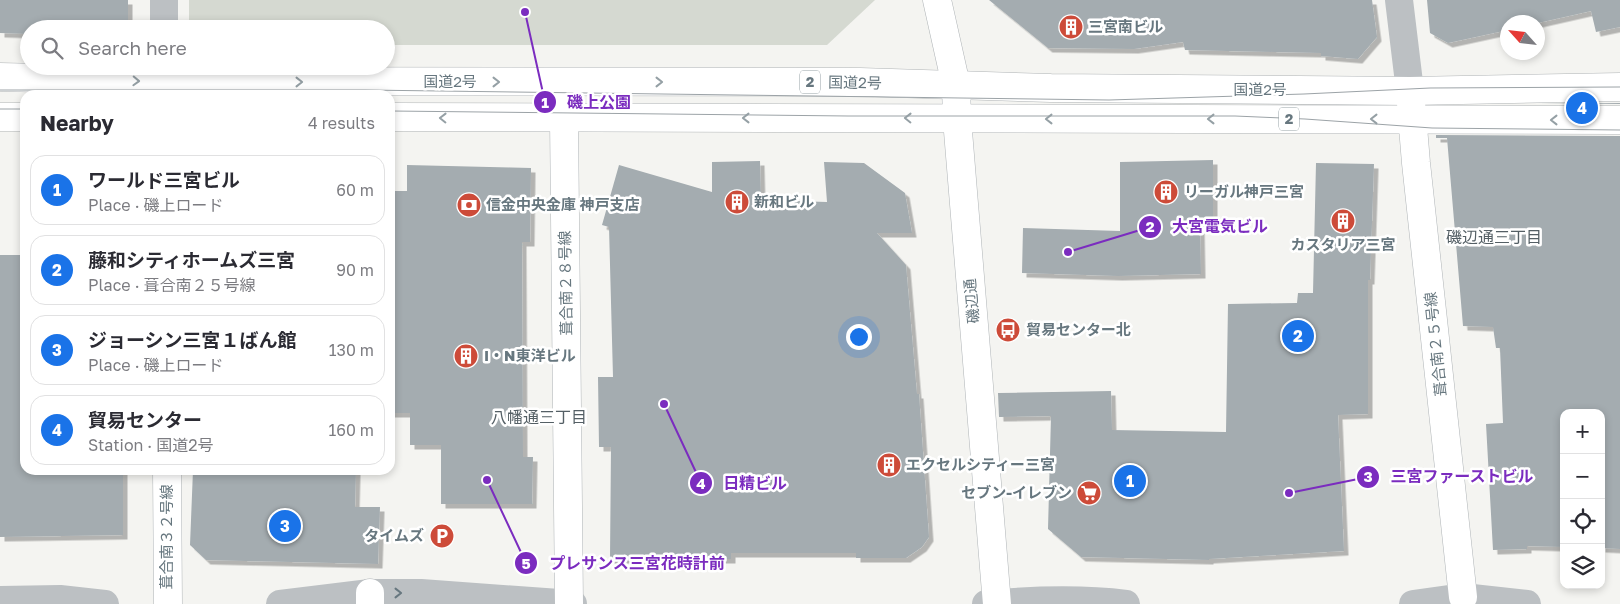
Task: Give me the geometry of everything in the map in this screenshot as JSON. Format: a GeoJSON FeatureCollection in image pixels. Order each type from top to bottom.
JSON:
{"type":"FeatureCollection","features":[{"type":"Feature","properties":{"kind":"main road","name":"磯辺通"},"geometry":{"type":"LineString","coordinates":[[937,0],[956,85],[993,604]]}},
{"type":"Feature","properties":{"kind":"main road","name":"国道2号"},"geometry":{"type":"LineString","coordinates":[[0,77],[165,81],[860,82],[1051,88],[1410,91],[1620,87]]}},
{"type":"Feature","properties":{"kind":"main road","name":"葺合南２８号線"},"geometry":{"type":"LineString","coordinates":[[561,83],[564,119],[571,604]]}},
{"type":"Feature","properties":{"kind":"main road","name":"葺合南２５号線"},"geometry":{"type":"LineString","coordinates":[[1410,91],[1463,597]]}},
{"type":"Feature","properties":{"kind":"main road"},"geometry":{"type":"LineString","coordinates":[[0,117],[20,116]]}},
{"type":"Feature","properties":{"kind":"main road","name":"国道2号"},"geometry":{"type":"LineString","coordinates":[[395,118],[1620,120]]}},
{"type":"Feature","properties":{"kind":"main road","name":"葺合南３２号線"},"geometry":{"type":"LineString","coordinates":[[167,475],[168,604]]}},
{"type":"Feature","properties":{"kind":"street"},"geometry":{"type":"LineString","coordinates":[[164,0],[164,20]]}},
{"type":"Feature","properties":{"kind":"street"},"geometry":{"type":"LineString","coordinates":[[1399,0],[1410,91]]}},
{"type":"Feature","properties":{"kind":"street"},"geometry":{"type":"LineString","coordinates":[[280,604],[421,593],[571,604]]}},
{"type":"Feature","properties":{"kind":"street"},"geometry":{"type":"LineString","coordinates":[[1413,604],[1463,597],[1527,604]]}},
{"type":"Feature","properties":{"kind":"street"},"geometry":{"type":"LineString","coordinates":[[0,600],[60,599],[104,604]]}},
{"type":"Feature","properties":{"kind":"street"},"geometry":{"type":"LineString","coordinates":[[993,604],[1049,601],[1126,604]]}},
{"type":"Feature","properties":{"kind":"shaded area"},"geometry":{"type":"Polygon","coordinates":[[[189,0],[875,0],[827,45],[395,45],[395,20],[189,20],[189,0]]]}},
{"type":"Feature","properties":{"kind":"building"},"geometry":{"type":"Polygon","coordinates":[[[0,0],[128,0],[128,20],[20,20],[20,34],[0,33],[0,0]]]}},
{"type":"Feature","properties":{"kind":"building"},"geometry":{"type":"Polygon","coordinates":[[[989,0],[1372,0],[1377,37],[1358,59],[1321,56],[1321,53],[1185,50],[1183,42],[1134,49],[1048,48],[989,0]]]}},
{"type":"Feature","properties":{"kind":"building"},"geometry":{"type":"Polygon","coordinates":[[[1427,0],[1620,0],[1620,27],[1596,32],[1591,11],[1545,21],[1545,15],[1500,15],[1500,32],[1448,43],[1430,33],[1427,0]]]}},
{"type":"Feature","properties":{"kind":"building"},"geometry":{"type":"Polygon","coordinates":[[[1620,103],[1620,104],[1539,104],[1620,103]]]}},
{"type":"Feature","properties":{"kind":"building"},"geometry":{"type":"Polygon","coordinates":[[[1436,135],[1620,136],[1620,549],[1605,548],[1605,409],[1560,409],[1560,547],[1527,546],[1527,549],[1493,550],[1486,424],[1503,423],[1500,348],[1496,348],[1493,327],[1463,326],[1447,138],[1436,138],[1436,135]]]}},
{"type":"Feature","properties":{"kind":"building","name":"リーガル神戸三宮"},"geometry":{"type":"Polygon","coordinates":[[[1213,160],[1213,221],[1200,221],[1201,274],[1118,276],[1022,273],[1023,228],[1120,231],[1120,162],[1213,160]]]}},
{"type":"Feature","properties":{"kind":"building"},"geometry":{"type":"Polygon","coordinates":[[[760,161],[761,200],[827,202],[824,162],[864,163],[905,193],[912,233],[877,233],[906,265],[917,394],[919,394],[929,537],[922,547],[906,558],[856,558],[856,553],[731,553],[731,559],[610,559],[611,447],[599,447],[598,377],[613,377],[609,227],[602,225],[619,165],[712,192],[712,162],[760,161]]]}},
{"type":"Feature","properties":{"kind":"building"},"geometry":{"type":"Polygon","coordinates":[[[1316,163],[1374,164],[1370,280],[1368,280],[1368,414],[1338,415],[1344,551],[1209,560],[1081,557],[1048,529],[1051,416],[999,417],[998,393],[1111,391],[1112,430],[1226,432],[1228,304],[1297,303],[1298,293],[1313,293],[1316,163]]]}},
{"type":"Feature","properties":{"kind":"building"},"geometry":{"type":"Polygon","coordinates":[[[407,165],[531,168],[530,242],[522,242],[523,457],[533,457],[532,504],[441,504],[441,445],[410,445],[410,413],[395,413],[395,191],[407,191],[407,165]]]}},
{"type":"Feature","properties":{"kind":"building"},"geometry":{"type":"Polygon","coordinates":[[[0,255],[20,255],[20,475],[123,475],[123,535],[0,537],[0,255]]]}},
{"type":"Feature","properties":{"kind":"building"},"geometry":{"type":"Polygon","coordinates":[[[193,475],[356,475],[355,507],[380,507],[378,564],[206,560],[190,545],[193,475]]]}},
{"type":"Feature","properties":{"kind":"tram line"},"geometry":{"type":"LineString","coordinates":[[395,90],[1109,100],[1430,88],[1620,87]]}},
{"type":"Feature","properties":{"kind":"tram line"},"geometry":{"type":"LineString","coordinates":[[0,90],[20,90]]}},
{"type":"Feature","properties":{"kind":"tram line"},"geometry":{"type":"LineString","coordinates":[[20,90],[365,90]]}},
{"type":"Feature","properties":{"kind":"tram line"},"geometry":{"type":"LineString","coordinates":[[0,109],[20,109]]}},
{"type":"Feature","properties":{"kind":"tram line"},"geometry":{"type":"LineString","coordinates":[[395,111],[848,116],[1235,116],[1432,128],[1620,130]]}},
{"type":"Feature","properties":{"kind":"place","name":"磯上公園"},"geometry":{"type":"Point","coordinates":[525,12]}},
{"type":"Feature","properties":{"kind":"place","name":"三宮南ビル"},"geometry":{"type":"Point","coordinates":[1071,27]}},
{"type":"Feature","properties":{"kind":"place","name":"貿易センター"},"geometry":{"type":"Point","coordinates":[1582,108]}},
{"type":"Feature","properties":{"kind":"place","name":"リーガル神戸三宮"},"geometry":{"type":"Point","coordinates":[1166,192]}},
{"type":"Feature","properties":{"kind":"place","name":"新和ビル"},"geometry":{"type":"Point","coordinates":[737,202]}},
{"type":"Feature","properties":{"kind":"place","name":"信金中央金庫 神戸支店"},"geometry":{"type":"Point","coordinates":[469,205]}},
{"type":"Feature","properties":{"kind":"place","name":"カスタリア三宮"},"geometry":{"type":"Point","coordinates":[1343,221]}},
{"type":"Feature","properties":{"kind":"place","name":"大宮電気ビル"},"geometry":{"type":"Point","coordinates":[1068,252]}},
{"type":"Feature","properties":{"kind":"place","name":"貿易センター北"},"geometry":{"type":"Point","coordinates":[1008,330]}},
{"type":"Feature","properties":{"kind":"place","name":"藤和シティホームズ三宮"},"geometry":{"type":"Point","coordinates":[1298,336]}},
{"type":"Feature","properties":{"kind":"place","name":"I・N東洋ビル"},"geometry":{"type":"Point","coordinates":[466,356]}},
{"type":"Feature","properties":{"kind":"place","name":"日精ビル"},"geometry":{"type":"Point","coordinates":[664,404]}},
{"type":"Feature","properties":{"kind":"place","name":"エクセルシティー三宮"},"geometry":{"type":"Point","coordinates":[889,465]}},
{"type":"Feature","properties":{"kind":"place","name":"プレサンス三宮花時計前"},"geometry":{"type":"Point","coordinates":[487,480]}},
{"type":"Feature","properties":{"kind":"place","name":"ワールド三宮ビル"},"geometry":{"type":"Point","coordinates":[1130,481]}},
{"type":"Feature","properties":{"kind":"place","name":"セブン-イレブン"},"geometry":{"type":"Point","coordinates":[1089,493]}},
{"type":"Feature","properties":{"kind":"place","name":"三宮ファーストビル"},"geometry":{"type":"Point","coordinates":[1289,493]}},
{"type":"Feature","properties":{"kind":"place","name":"ジョーシン三宮１ばん館"},"geometry":{"type":"Point","coordinates":[285,526]}},
{"type":"Feature","properties":{"kind":"place","name":"タイムズ"},"geometry":{"type":"Point","coordinates":[442,536]}},
{"type":"Feature","properties":{"kind":"district","name":"磯辺通三丁目"},"geometry":{"type":"Point","coordinates":[1494,237]}},
{"type":"Feature","properties":{"kind":"district","name":"八幡通三丁目"},"geometry":{"type":"Point","coordinates":[539,417]}}]}
